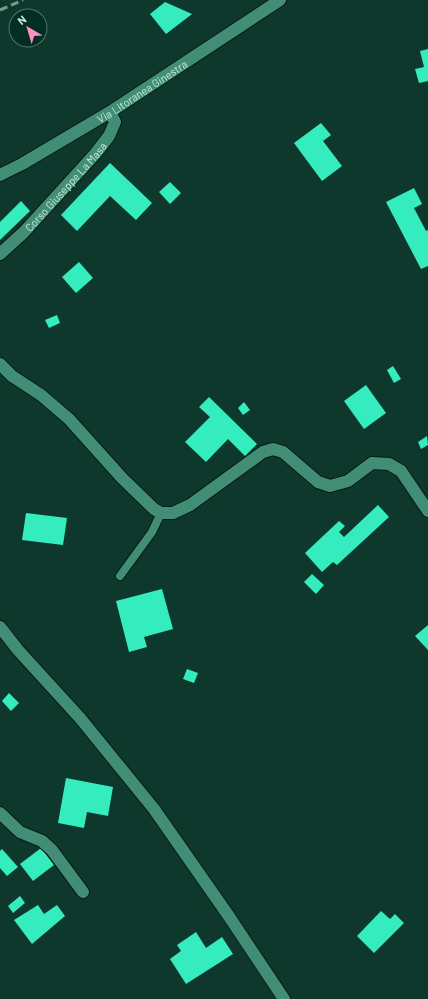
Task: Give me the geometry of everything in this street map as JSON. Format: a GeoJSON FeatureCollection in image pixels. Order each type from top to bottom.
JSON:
{"type":"FeatureCollection","features":[{"type":"Feature","properties":{"kind":"street","name":"Via Litoranea Ginestra"},"geometry":{"type":"LineString","coordinates":[[0,175],[22,164],[110,112],[280,0]]}},
{"type":"Feature","properties":{"kind":"street","name":"Corso Giuseppe La Masa"},"geometry":{"type":"LineString","coordinates":[[0,254],[24,232],[96,154],[109,136],[115,122],[110,112]]}},
{"type":"Feature","properties":{"kind":"street"},"geometry":{"type":"LineString","coordinates":[[0,364],[12,376],[41,395],[69,419],[122,478],[154,509],[162,513],[173,513],[190,505],[264,452],[273,449],[283,452],[318,482],[330,486],[348,481],[372,463],[389,464],[401,471],[428,510]]}},
{"type":"Feature","properties":{"kind":"street"},"geometry":{"type":"LineString","coordinates":[[0,627],[18,650],[80,718],[154,810],[228,915],[284,999]]}},
{"type":"Feature","properties":{"kind":"street"},"geometry":{"type":"LineString","coordinates":[[0,813],[20,832],[42,841],[52,850],[83,892]]}},
{"type":"Feature","properties":{"kind":"lane"},"geometry":{"type":"LineString","coordinates":[[120,576],[152,532],[162,513]]}},
{"type":"Feature","properties":{"kind":"building"},"geometry":{"type":"Polygon","coordinates":[[[165,2],[192,14],[166,34],[150,14],[165,2]]]}},
{"type":"Feature","properties":{"kind":"building"},"geometry":{"type":"Polygon","coordinates":[[[428,49],[428,81],[419,83],[415,69],[424,67],[420,51],[428,49]]]}},
{"type":"Feature","properties":{"kind":"building"},"geometry":{"type":"Polygon","coordinates":[[[321,123],[331,135],[323,141],[342,166],[322,181],[294,143],[321,123]]]}},
{"type":"Feature","properties":{"kind":"building"},"geometry":{"type":"Polygon","coordinates":[[[110,163],[152,203],[136,220],[110,196],[77,231],[61,215],[110,163]]]}},
{"type":"Feature","properties":{"kind":"building"},"geometry":{"type":"Polygon","coordinates":[[[170,182],[181,193],[170,204],[159,192],[170,182]]]}},
{"type":"Feature","properties":{"kind":"building"},"geometry":{"type":"Polygon","coordinates":[[[414,188],[422,204],[414,208],[426,231],[428,230],[428,266],[421,269],[386,202],[414,188]]]}},
{"type":"Feature","properties":{"kind":"building"},"geometry":{"type":"Polygon","coordinates":[[[21,201],[30,211],[0,240],[0,222],[21,201]]]}},
{"type":"Feature","properties":{"kind":"building"},"geometry":{"type":"Polygon","coordinates":[[[79,262],[93,278],[76,293],[62,277],[79,262]]]}},
{"type":"Feature","properties":{"kind":"building"},"geometry":{"type":"Polygon","coordinates":[[[57,315],[60,323],[49,328],[45,320],[57,315]]]}},
{"type":"Feature","properties":{"kind":"building"},"geometry":{"type":"Polygon","coordinates":[[[393,366],[401,379],[394,383],[387,370],[393,366]]]}},
{"type":"Feature","properties":{"kind":"building"},"geometry":{"type":"Polygon","coordinates":[[[366,385],[386,413],[364,429],[344,401],[366,385]]]}},
{"type":"Feature","properties":{"kind":"building"},"geometry":{"type":"Polygon","coordinates":[[[209,397],[257,444],[245,456],[228,439],[206,462],[185,442],[210,417],[199,407],[209,397]]]}},
{"type":"Feature","properties":{"kind":"building"},"geometry":{"type":"Polygon","coordinates":[[[244,402],[250,410],[243,415],[238,408],[244,402]]]}},
{"type":"Feature","properties":{"kind":"building"},"geometry":{"type":"Polygon","coordinates":[[[427,436],[428,445],[421,449],[418,442],[427,436]]]}},
{"type":"Feature","properties":{"kind":"building"},"geometry":{"type":"Polygon","coordinates":[[[378,505],[389,517],[337,565],[333,562],[322,572],[305,553],[339,521],[345,526],[339,532],[344,537],[378,505]]]}},
{"type":"Feature","properties":{"kind":"building"},"geometry":{"type":"Polygon","coordinates":[[[26,513],[67,518],[63,545],[22,540],[26,513]]]}},
{"type":"Feature","properties":{"kind":"building"},"geometry":{"type":"Polygon","coordinates":[[[312,574],[324,585],[316,594],[304,582],[312,574]]]}},
{"type":"Feature","properties":{"kind":"building"},"geometry":{"type":"Polygon","coordinates":[[[162,589],[173,629],[144,637],[147,647],[129,652],[116,601],[162,589]]]}},
{"type":"Feature","properties":{"kind":"building"},"geometry":{"type":"Polygon","coordinates":[[[428,625],[428,650],[415,636],[428,625]]]}},
{"type":"Feature","properties":{"kind":"building"},"geometry":{"type":"Polygon","coordinates":[[[187,669],[198,673],[194,683],[183,679],[187,669]]]}},
{"type":"Feature","properties":{"kind":"building"},"geometry":{"type":"Polygon","coordinates":[[[9,693],[19,703],[11,711],[2,701],[9,693]]]}},
{"type":"Feature","properties":{"kind":"building"},"geometry":{"type":"Polygon","coordinates":[[[66,778],[113,787],[108,816],[87,812],[84,828],[58,823],[66,778]]]}},
{"type":"Feature","properties":{"kind":"building"},"geometry":{"type":"Polygon","coordinates":[[[41,848],[54,865],[33,881],[20,864],[41,848]]]}},
{"type":"Feature","properties":{"kind":"building"},"geometry":{"type":"Polygon","coordinates":[[[2,849],[18,867],[7,876],[0,868],[0,851],[2,849]]]}},
{"type":"Feature","properties":{"kind":"building"},"geometry":{"type":"Polygon","coordinates":[[[20,896],[25,903],[13,913],[8,906],[20,896]]]}},
{"type":"Feature","properties":{"kind":"building"},"geometry":{"type":"Polygon","coordinates":[[[38,905],[44,914],[57,905],[65,916],[32,944],[14,920],[38,905]]]}},
{"type":"Feature","properties":{"kind":"building"},"geometry":{"type":"Polygon","coordinates":[[[381,911],[390,919],[395,914],[404,923],[374,953],[357,936],[381,911]]]}},
{"type":"Feature","properties":{"kind":"building"},"geometry":{"type":"Polygon","coordinates":[[[196,932],[206,948],[222,937],[233,954],[186,984],[170,959],[181,951],[177,945],[196,932]]]}},
{"type":"Feature","properties":{"kind":"railway"},"geometry":{"type":"LineString","coordinates":[[0,10],[23,0]]}}]}
